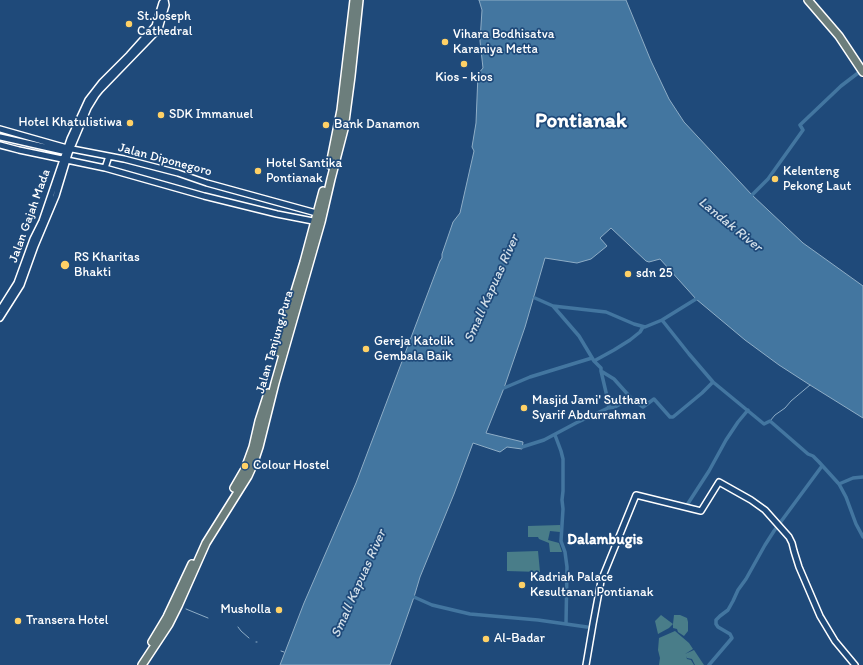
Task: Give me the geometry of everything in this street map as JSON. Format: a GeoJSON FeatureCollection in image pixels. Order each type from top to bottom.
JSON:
{"type":"FeatureCollection","features":[{"type":"Feature","properties":{"kind":"highway","name":"Jalan Tanjung Pura"},"geometry":{"type":"LineString","coordinates":[[320,214],[339,123],[354,0]]}},
{"type":"Feature","properties":{"kind":"highway","name":"Jalan Tanjung Pura"},"geometry":{"type":"LineString","coordinates":[[142,665],[169,624],[180,602],[208,530],[241,478],[253,447],[259,421],[276,374],[290,311],[318,222],[344,125],[359,0]]}},
{"type":"Feature","properties":{"kind":"highway"},"geometry":{"type":"LineString","coordinates":[[808,0],[839,36],[861,69]]}},
{"type":"Feature","properties":{"kind":"highway","name":"Jalan Tanjung Pura"},"geometry":{"type":"LineString","coordinates":[[137,665],[159,631],[191,572]]}},
{"type":"Feature","properties":{"kind":"street","name":"Jalan Gajah Mada"},"geometry":{"type":"LineString","coordinates":[[0,318],[2,310],[21,285],[44,222],[56,196],[68,150],[88,108],[96,95],[159,29],[166,5],[164,0]]}},
{"type":"Feature","properties":{"kind":"street","name":"Jalan Diponegoro"},"geometry":{"type":"LineString","coordinates":[[0,129],[68,150],[178,173],[207,183],[320,214]]}},
{"type":"Feature","properties":{"kind":"street"},"geometry":{"type":"LineString","coordinates":[[0,137],[68,150]]}},
{"type":"Feature","properties":{"kind":"street"},"geometry":{"type":"LineString","coordinates":[[0,144],[19,150],[106,167],[204,196],[318,222]]}},
{"type":"Feature","properties":{"kind":"street"},"geometry":{"type":"LineString","coordinates":[[106,167],[108,158]]}},
{"type":"Feature","properties":{"kind":"street"},"geometry":{"type":"LineString","coordinates":[[278,213],[280,204]]}},
{"type":"Feature","properties":{"kind":"street"},"geometry":{"type":"LineString","coordinates":[[586,665],[601,581],[636,495],[701,511],[719,482],[751,500],[765,510],[789,537],[792,542],[799,567],[824,622],[837,644],[855,665]]}},
{"type":"Feature","properties":{"kind":"green space"},"geometry":{"type":"Polygon","coordinates":[[[560,525],[560,532],[550,531],[548,540],[559,543],[562,552],[550,552],[549,543],[539,539],[538,537],[528,537],[528,526],[560,525]]]}},
{"type":"Feature","properties":{"kind":"green space"},"geometry":{"type":"Polygon","coordinates":[[[538,551],[540,572],[507,571],[507,552],[538,551]]]}},
{"type":"Feature","properties":{"kind":"green space"},"geometry":{"type":"Polygon","coordinates":[[[661,615],[673,624],[658,634],[655,621],[661,615]]]}},
{"type":"Feature","properties":{"kind":"green space"},"geometry":{"type":"Polygon","coordinates":[[[674,615],[680,615],[687,618],[688,631],[684,636],[678,632],[677,629],[673,628],[674,615]]]}},
{"type":"Feature","properties":{"kind":"green space"},"geometry":{"type":"Polygon","coordinates":[[[675,631],[689,643],[693,649],[685,654],[694,650],[704,665],[695,665],[692,659],[687,658],[686,656],[687,659],[691,660],[694,665],[659,665],[659,638],[675,631]]]}},
{"type":"Feature","properties":{"kind":"water"},"geometry":{"type":"Polygon","coordinates":[[[479,0],[626,0],[651,61],[669,99],[684,122],[752,195],[803,243],[863,286],[863,418],[779,365],[745,340],[696,299],[660,259],[649,262],[646,261],[611,228],[600,238],[607,246],[591,259],[577,263],[545,258],[525,327],[504,388],[486,433],[523,442],[522,449],[507,447],[500,452],[473,443],[420,577],[390,665],[280,665],[304,603],[356,483],[442,258],[453,222],[460,213],[474,151],[472,147],[476,123],[478,74],[483,68],[480,41],[482,10],[479,0]]]}},
{"type":"Feature","properties":{"kind":"waterway"},"geometry":{"type":"LineString","coordinates":[[752,195],[768,179],[803,130],[800,125],[841,86],[862,70]]}},
{"type":"Feature","properties":{"kind":"waterway"},"geometry":{"type":"LineString","coordinates":[[535,298],[553,306],[579,336],[594,361],[601,368],[601,371],[614,379],[631,398],[643,407],[654,399],[670,417],[673,417],[713,382]]}},
{"type":"Feature","properties":{"kind":"waterway"},"geometry":{"type":"LineString","coordinates":[[553,306],[606,312],[645,327],[662,320],[696,299]]}},
{"type":"Feature","properties":{"kind":"waterway"},"geometry":{"type":"LineString","coordinates":[[662,320],[713,382],[764,424],[770,421],[819,462],[839,484],[863,537]]}},
{"type":"Feature","properties":{"kind":"waterway"},"geometry":{"type":"LineString","coordinates":[[594,361],[630,340],[640,332],[643,327]]}},
{"type":"Feature","properties":{"kind":"waterway"},"geometry":{"type":"LineString","coordinates":[[504,388],[530,377],[592,358]]}},
{"type":"Feature","properties":{"kind":"waterway"},"geometry":{"type":"LineString","coordinates":[[522,447],[544,440],[608,408],[609,405],[601,371]]}},
{"type":"Feature","properties":{"kind":"waterway"},"geometry":{"type":"LineString","coordinates":[[770,421],[810,385]]}},
{"type":"Feature","properties":{"kind":"waterway"},"geometry":{"type":"LineString","coordinates":[[608,408],[615,407],[631,398]]}},
{"type":"Feature","properties":{"kind":"waterway"},"geometry":{"type":"LineString","coordinates":[[687,505],[709,471],[726,440],[748,410]]}},
{"type":"Feature","properties":{"kind":"waterway"},"geometry":{"type":"LineString","coordinates":[[555,435],[563,459],[563,509],[561,541],[565,552],[567,567],[566,624]]}},
{"type":"Feature","properties":{"kind":"waterway"},"geometry":{"type":"LineString","coordinates":[[709,665],[732,638],[730,634],[718,627],[716,620],[728,610],[738,590],[774,531],[822,466]]}},
{"type":"Feature","properties":{"kind":"waterway"},"geometry":{"type":"LineString","coordinates":[[839,484],[853,478],[863,477]]}},
{"type":"Feature","properties":{"kind":"waterway"},"geometry":{"type":"LineString","coordinates":[[414,597],[432,605],[470,614],[538,620],[587,627]]}},
{"type":"Feature","properties":{"kind":"waterway"},"geometry":{"type":"LineString","coordinates":[[186,609],[208,618]]}},
{"type":"Feature","properties":{"kind":"waterway"},"geometry":{"type":"LineString","coordinates":[[238,627],[249,638]]}},
{"type":"Feature","properties":{"kind":"place","name":"St.Joseph Cathedral"},"geometry":{"type":"Point","coordinates":[129,24]}},
{"type":"Feature","properties":{"kind":"place","name":"Vihara Bodhisatva Karaniya Metta"},"geometry":{"type":"Point","coordinates":[445,42]}},
{"type":"Feature","properties":{"kind":"place","name":"Kios - kios"},"geometry":{"type":"Point","coordinates":[464,64]}},
{"type":"Feature","properties":{"kind":"place","name":"SDK Immanuel"},"geometry":{"type":"Point","coordinates":[161,115]}},
{"type":"Feature","properties":{"kind":"place","name":"Hotel Khatulistiwa"},"geometry":{"type":"Point","coordinates":[130,123]}},
{"type":"Feature","properties":{"kind":"place","name":"Bank Danamon"},"geometry":{"type":"Point","coordinates":[326,125]}},
{"type":"Feature","properties":{"kind":"place","name":"Hotel Santika Pontianak"},"geometry":{"type":"Point","coordinates":[258,171]}},
{"type":"Feature","properties":{"kind":"place","name":"Kelenteng Pekong Laut"},"geometry":{"type":"Point","coordinates":[775,179]}},
{"type":"Feature","properties":{"kind":"place","name":"RS Kharitas Bhakti"},"geometry":{"type":"Point","coordinates":[65,265]}},
{"type":"Feature","properties":{"kind":"place","name":"sdn 25"},"geometry":{"type":"Point","coordinates":[628,274]}},
{"type":"Feature","properties":{"kind":"place","name":"Gereja Katolik Gembala Baik"},"geometry":{"type":"Point","coordinates":[366,349]}},
{"type":"Feature","properties":{"kind":"place","name":"Masjid Jami' Sulthan Syarif Abdurrahman"},"geometry":{"type":"Point","coordinates":[524,408]}},
{"type":"Feature","properties":{"kind":"place","name":"Colour Hostel"},"geometry":{"type":"Point","coordinates":[245,466]}},
{"type":"Feature","properties":{"kind":"place","name":"Kadriah Palace Kesultanan Pontianak"},"geometry":{"type":"Point","coordinates":[522,585]}},
{"type":"Feature","properties":{"kind":"place","name":"Musholla"},"geometry":{"type":"Point","coordinates":[279,610]}},
{"type":"Feature","properties":{"kind":"place","name":"Transera Hotel"},"geometry":{"type":"Point","coordinates":[18,621]}},
{"type":"Feature","properties":{"kind":"place","name":"Al-Badar"},"geometry":{"type":"Point","coordinates":[486,639]}},
{"type":"Feature","properties":{"kind":"district","name":"Pontianak"},"geometry":{"type":"Point","coordinates":[581,122]}},
{"type":"Feature","properties":{"kind":"district","name":"Dalambugis"},"geometry":{"type":"Point","coordinates":[605,540]}},
{"type":"Feature","properties":{"kind":"water label","name":"Landak River"},"geometry":{"type":"Point","coordinates":[730,225]}},
{"type":"Feature","properties":{"kind":"water label","name":"Small Kapuas River"},"geometry":{"type":"Point","coordinates":[492,289]}},
{"type":"Feature","properties":{"kind":"water label","name":"Small Kapuas River"},"geometry":{"type":"Point","coordinates":[359,584]}}]}
